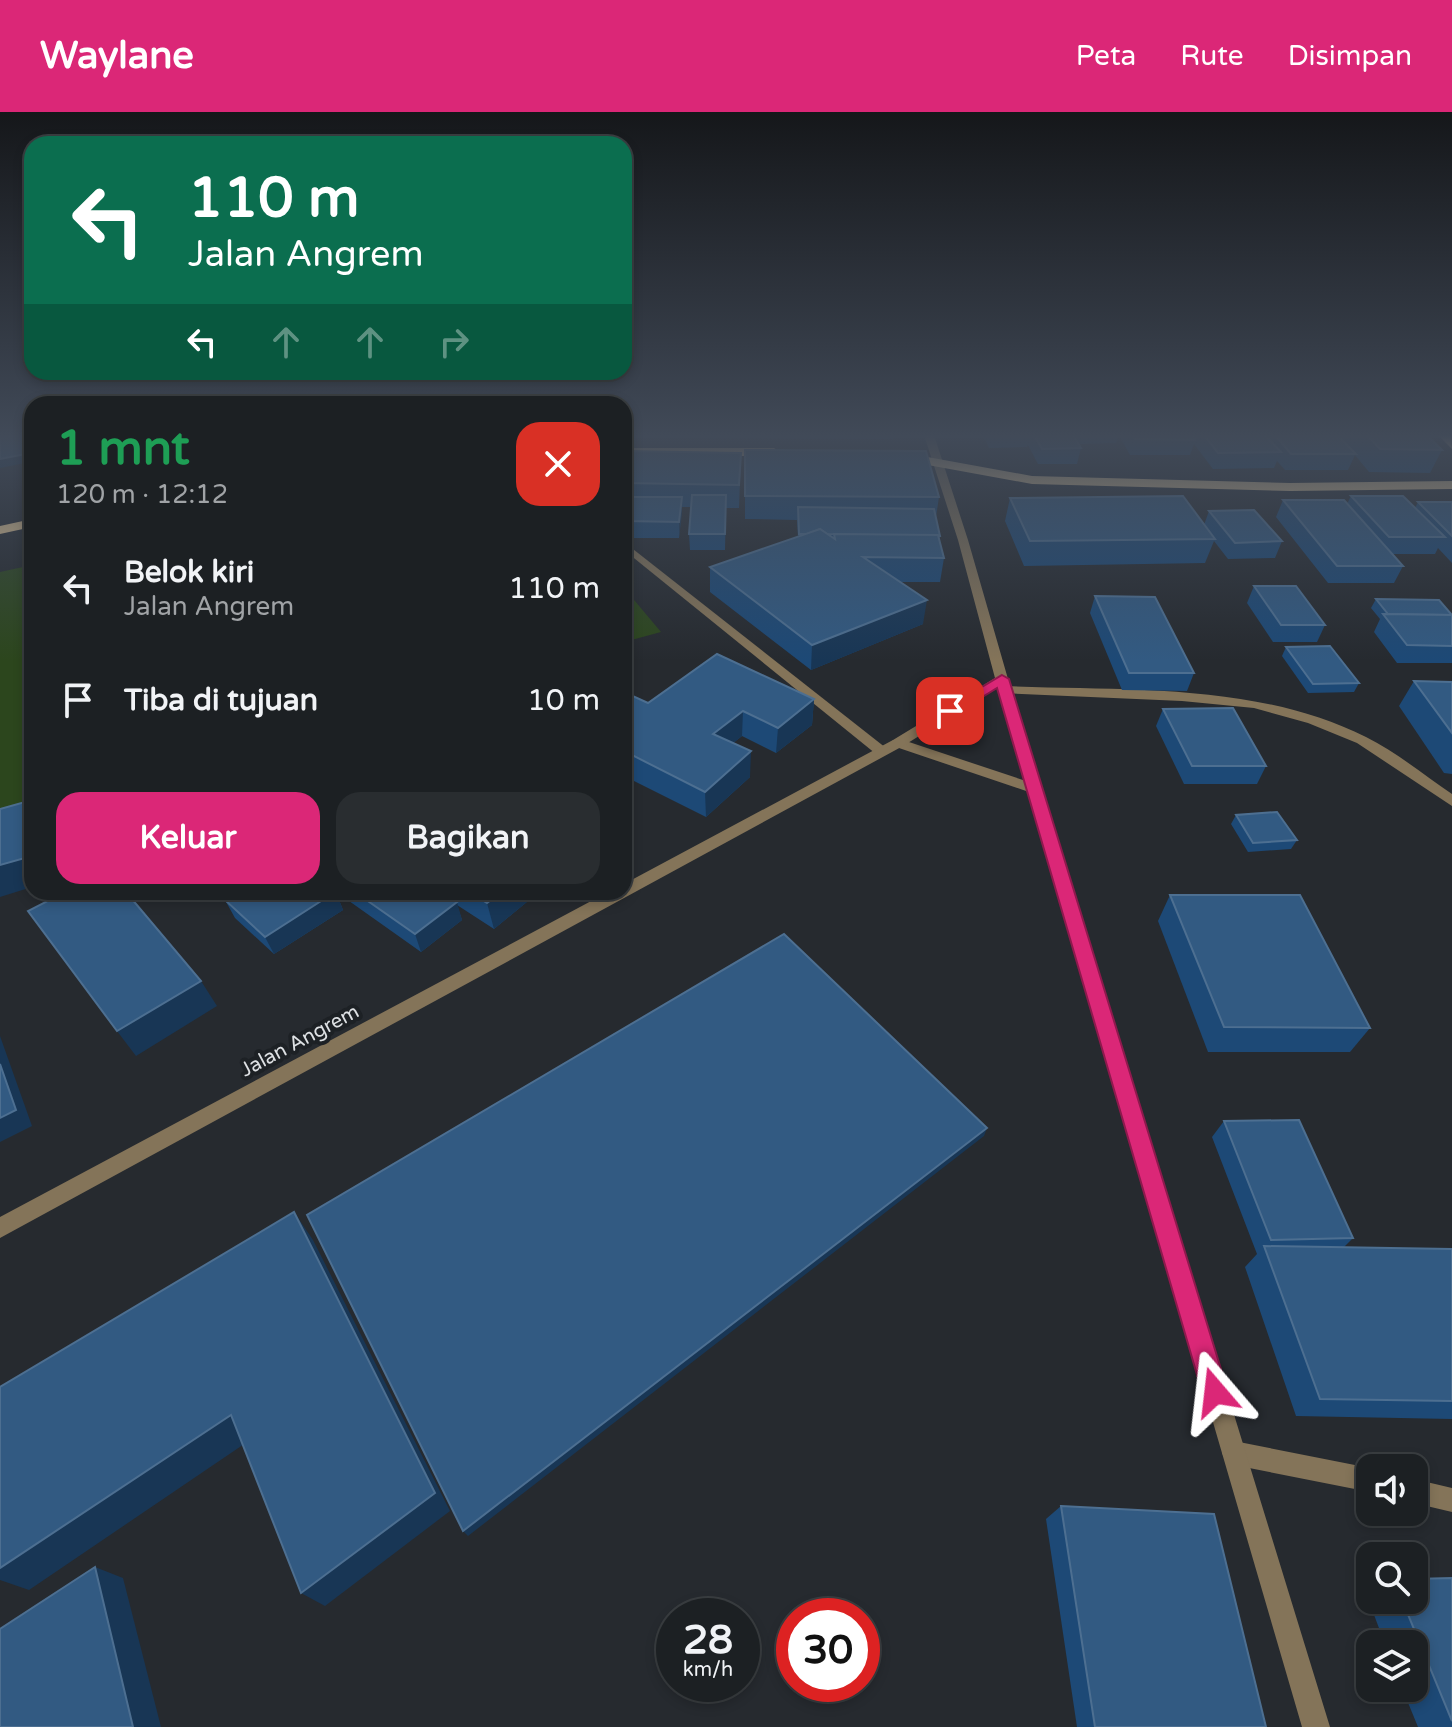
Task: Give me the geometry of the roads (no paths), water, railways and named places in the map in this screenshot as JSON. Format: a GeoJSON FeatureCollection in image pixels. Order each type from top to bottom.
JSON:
{"type":"FeatureCollection","features":[{"type":"Feature","properties":{"kind":"highway"},"geometry":{"type":"LineString","coordinates":[[0,530],[24,525]]}},
{"type":"Feature","properties":{"kind":"street"},"geometry":{"type":"LineString","coordinates":[[952,510],[1032,788],[1316,1727]]}},
{"type":"Feature","properties":{"kind":"street"},"geometry":{"type":"LineString","coordinates":[[632,551],[881,751]]}},
{"type":"Feature","properties":{"kind":"street"},"geometry":{"type":"LineString","coordinates":[[1003,685],[1255,704],[1313,720],[1362,740],[1452,801]]}},
{"type":"Feature","properties":{"kind":"street","name":"Jalan Angrem"},"geometry":{"type":"LineString","coordinates":[[632,886],[1003,685]]}},
{"type":"Feature","properties":{"kind":"street"},"geometry":{"type":"LineString","coordinates":[[898,743],[1032,788]]}},
{"type":"Feature","properties":{"kind":"street","name":"Jalan Angrem"},"geometry":{"type":"LineString","coordinates":[[0,1228],[606,900]]}},
{"type":"Feature","properties":{"kind":"street"},"geometry":{"type":"LineString","coordinates":[[1234,1453],[1356,1477]]}},
{"type":"Feature","properties":{"kind":"street"},"geometry":{"type":"LineString","coordinates":[[1428,1494],[1452,1500]]}}]}
